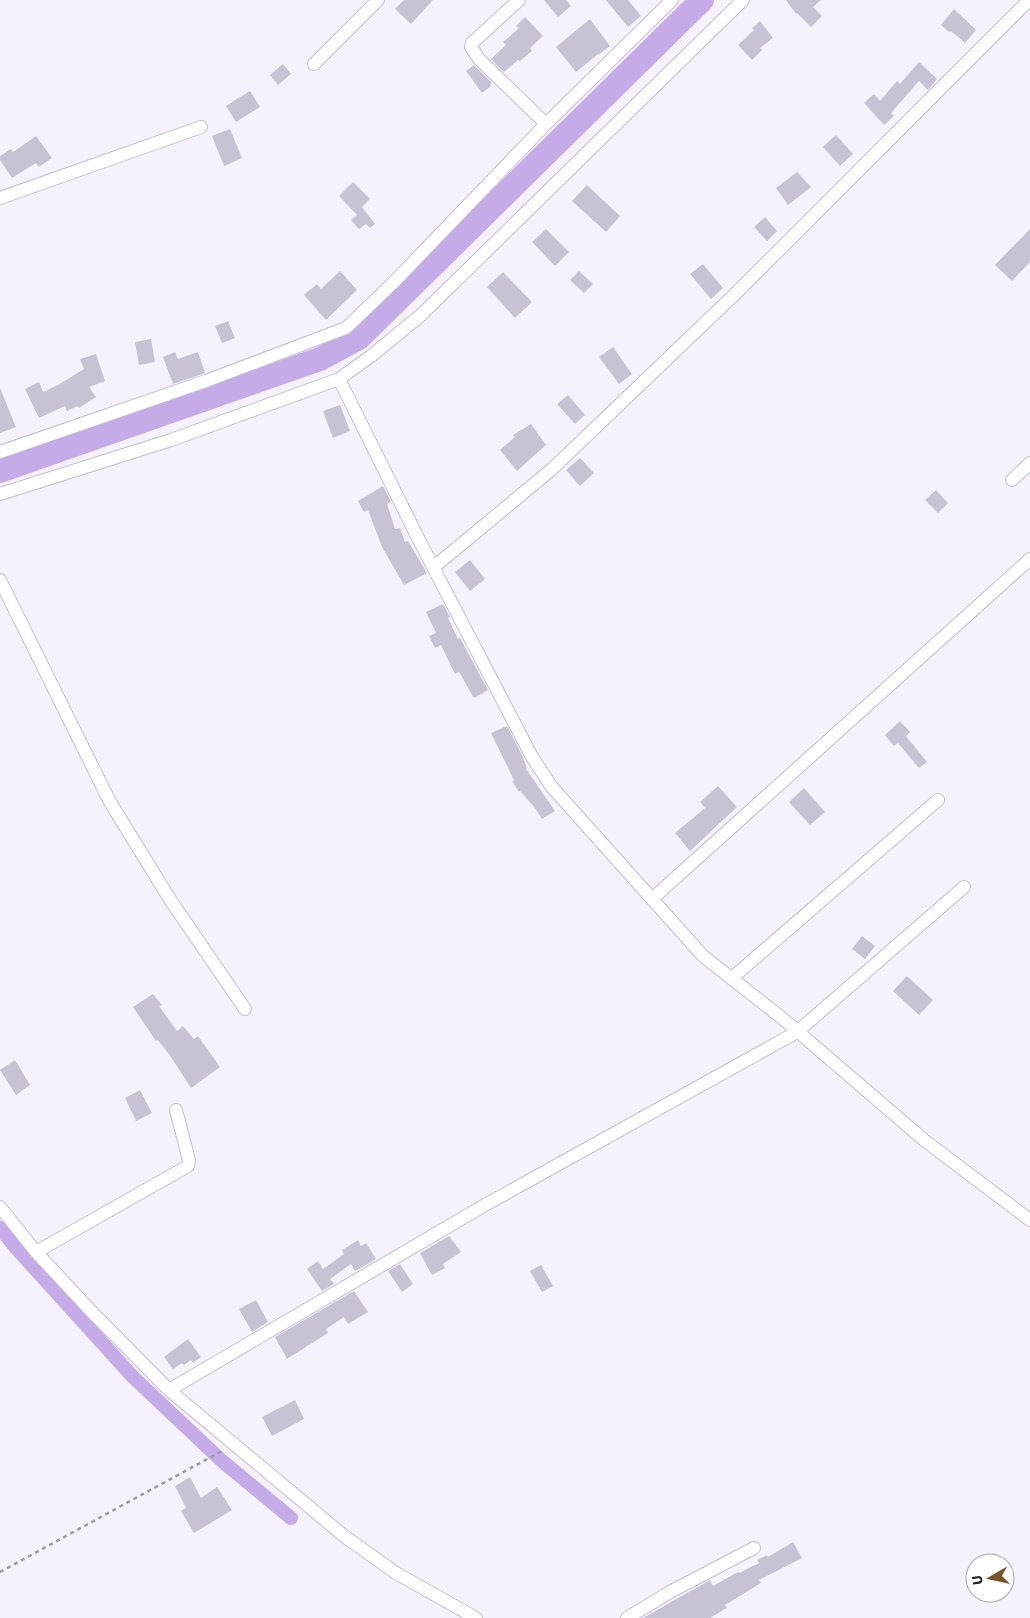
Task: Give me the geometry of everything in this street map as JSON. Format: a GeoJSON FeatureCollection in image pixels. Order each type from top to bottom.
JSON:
{"type":"FeatureCollection","features":[{"type":"Feature","properties":{"kind":"street"},"geometry":{"type":"LineString","coordinates":[[314,64],[378,0]]}},
{"type":"Feature","properties":{"kind":"street"},"geometry":{"type":"LineString","coordinates":[[519,0],[472,43],[472,47],[479,59],[546,124]]}},
{"type":"Feature","properties":{"kind":"street"},"geometry":{"type":"LineString","coordinates":[[0,452],[206,381],[346,328],[393,283],[546,124],[672,0]]}},
{"type":"Feature","properties":{"kind":"street"},"geometry":{"type":"LineString","coordinates":[[0,494],[171,440],[339,379],[371,356],[421,315],[743,0]]}},
{"type":"Feature","properties":{"kind":"street"},"geometry":{"type":"LineString","coordinates":[[434,567],[551,470],[733,296],[1029,0]]}},
{"type":"Feature","properties":{"kind":"street"},"geometry":{"type":"LineString","coordinates":[[0,198],[201,127]]}},
{"type":"Feature","properties":{"kind":"street"},"geometry":{"type":"LineString","coordinates":[[339,379],[419,540],[539,770],[551,786],[703,956],[797,1032],[924,1140],[1030,1220]]}},
{"type":"Feature","properties":{"kind":"street"},"geometry":{"type":"LineString","coordinates":[[1012,480],[1030,463]]}},
{"type":"Feature","properties":{"kind":"street"},"geometry":{"type":"LineString","coordinates":[[652,899],[1030,560]]}},
{"type":"Feature","properties":{"kind":"street"},"geometry":{"type":"LineString","coordinates":[[0,580],[110,802],[170,901],[245,1009]]}},
{"type":"Feature","properties":{"kind":"street"},"geometry":{"type":"LineString","coordinates":[[732,978],[938,800]]}},
{"type":"Feature","properties":{"kind":"street"},"geometry":{"type":"LineString","coordinates":[[169,1390],[485,1205],[797,1032],[964,887]]}},
{"type":"Feature","properties":{"kind":"street"},"geometry":{"type":"LineString","coordinates":[[36,1252],[188,1166],[189,1160],[176,1110]]}},
{"type":"Feature","properties":{"kind":"street"},"geometry":{"type":"LineString","coordinates":[[0,1207],[36,1252],[169,1390],[344,1536],[396,1573],[476,1618]]}},
{"type":"Feature","properties":{"kind":"street"},"geometry":{"type":"LineString","coordinates":[[626,1618],[670,1592],[754,1548]]}},
{"type":"Feature","properties":{"kind":"path"},"geometry":{"type":"LineString","coordinates":[[0,1572],[192,1466],[225,1450]]}},
{"type":"Feature","properties":{"kind":"building"},"geometry":{"type":"Polygon","coordinates":[[[404,0],[433,0],[411,24],[395,9],[404,0]]]}},
{"type":"Feature","properties":{"kind":"building"},"geometry":{"type":"Polygon","coordinates":[[[544,0],[566,0],[571,6],[558,17],[544,0]]]}},
{"type":"Feature","properties":{"kind":"building"},"geometry":{"type":"Polygon","coordinates":[[[606,0],[628,0],[641,16],[628,27],[606,0]]]}},
{"type":"Feature","properties":{"kind":"building"},"geometry":{"type":"Polygon","coordinates":[[[786,0],[821,0],[813,7],[822,16],[811,27],[796,14],[786,0]]]}},
{"type":"Feature","properties":{"kind":"building"},"geometry":{"type":"Polygon","coordinates":[[[954,9],[976,30],[965,43],[941,25],[954,9]]]}},
{"type":"Feature","properties":{"kind":"building"},"geometry":{"type":"Polygon","coordinates":[[[525,17],[543,36],[530,48],[532,51],[504,72],[491,59],[506,45],[503,42],[519,28],[516,26],[525,17]]]}},
{"type":"Feature","properties":{"kind":"building"},"geometry":{"type":"Polygon","coordinates":[[[590,19],[610,46],[576,72],[556,47],[590,19]]]}},
{"type":"Feature","properties":{"kind":"building"},"geometry":{"type":"Polygon","coordinates":[[[760,21],[773,38],[760,48],[762,50],[752,60],[738,45],[754,30],[752,28],[760,21]]]}},
{"type":"Feature","properties":{"kind":"building"},"geometry":{"type":"Polygon","coordinates":[[[919,62],[937,79],[928,90],[919,81],[891,113],[894,116],[884,125],[864,103],[874,94],[880,101],[897,81],[900,84],[919,62]]]}},
{"type":"Feature","properties":{"kind":"building"},"geometry":{"type":"Polygon","coordinates":[[[283,64],[291,74],[278,85],[270,75],[283,64]]]}},
{"type":"Feature","properties":{"kind":"building"},"geometry":{"type":"Polygon","coordinates":[[[474,65],[492,83],[482,93],[466,71],[474,65]]]}},
{"type":"Feature","properties":{"kind":"building"},"geometry":{"type":"Polygon","coordinates":[[[250,91],[260,107],[236,122],[226,106],[250,91]]]}},
{"type":"Feature","properties":{"kind":"building"},"geometry":{"type":"Polygon","coordinates":[[[230,129],[242,158],[224,166],[212,136],[230,129]]]}},
{"type":"Feature","properties":{"kind":"building"},"geometry":{"type":"Polygon","coordinates":[[[836,135],[853,154],[840,166],[823,147],[836,135]]]}},
{"type":"Feature","properties":{"kind":"building"},"geometry":{"type":"Polygon","coordinates":[[[36,136],[52,158],[39,167],[36,163],[12,178],[0,160],[0,156],[11,149],[13,152],[36,136]]]}},
{"type":"Feature","properties":{"kind":"building"},"geometry":{"type":"Polygon","coordinates":[[[797,172],[811,187],[788,205],[776,188],[797,172]]]}},
{"type":"Feature","properties":{"kind":"building"},"geometry":{"type":"Polygon","coordinates":[[[353,182],[370,199],[362,207],[375,224],[370,228],[366,224],[359,229],[351,220],[357,215],[339,196],[353,182]]]}},
{"type":"Feature","properties":{"kind":"building"},"geometry":{"type":"Polygon","coordinates":[[[587,185],[620,216],[606,232],[572,201],[587,185]]]}},
{"type":"Feature","properties":{"kind":"building"},"geometry":{"type":"Polygon","coordinates":[[[765,217],[777,231],[767,241],[754,227],[765,217]]]}},
{"type":"Feature","properties":{"kind":"building"},"geometry":{"type":"Polygon","coordinates":[[[546,229],[569,252],[555,266],[532,242],[546,229]]]}},
{"type":"Feature","properties":{"kind":"building"},"geometry":{"type":"Polygon","coordinates":[[[1030,229],[1030,262],[1012,281],[995,265],[1030,229]]]}},
{"type":"Feature","properties":{"kind":"building"},"geometry":{"type":"Polygon","coordinates":[[[703,264],[723,288],[711,299],[690,274],[703,264]]]}},
{"type":"Feature","properties":{"kind":"building"},"geometry":{"type":"Polygon","coordinates":[[[340,271],[357,290],[326,320],[304,295],[317,284],[321,289],[340,271]]]}},
{"type":"Feature","properties":{"kind":"building"},"geometry":{"type":"Polygon","coordinates":[[[579,271],[593,284],[584,293],[570,280],[579,271]]]}},
{"type":"Feature","properties":{"kind":"building"},"geometry":{"type":"Polygon","coordinates":[[[503,272],[532,302],[515,318],[487,287],[503,272]]]}},
{"type":"Feature","properties":{"kind":"building"},"geometry":{"type":"Polygon","coordinates":[[[228,321],[235,338],[222,343],[215,326],[228,321]]]}},
{"type":"Feature","properties":{"kind":"building"},"geometry":{"type":"Polygon","coordinates":[[[151,339],[155,362],[139,365],[135,342],[151,339]]]}},
{"type":"Feature","properties":{"kind":"building"},"geometry":{"type":"Polygon","coordinates":[[[613,347],[632,374],[619,384],[599,357],[613,347]]]}},
{"type":"Feature","properties":{"kind":"building"},"geometry":{"type":"Polygon","coordinates":[[[175,352],[178,359],[198,352],[205,373],[173,384],[163,357],[175,352]]]}},
{"type":"Feature","properties":{"kind":"building"},"geometry":{"type":"Polygon","coordinates":[[[96,354],[105,381],[89,387],[96,397],[79,408],[77,406],[67,411],[65,406],[39,418],[25,389],[39,382],[43,392],[58,385],[84,369],[80,359],[96,354]]]}},
{"type":"Feature","properties":{"kind":"building"},"geometry":{"type":"Polygon","coordinates":[[[0,388],[16,427],[0,433],[0,388]]]}},
{"type":"Feature","properties":{"kind":"building"},"geometry":{"type":"Polygon","coordinates":[[[568,395],[585,415],[575,424],[557,404],[568,395]]]}},
{"type":"Feature","properties":{"kind":"building"},"geometry":{"type":"Polygon","coordinates":[[[340,405],[350,431],[333,438],[323,411],[340,405]]]}},
{"type":"Feature","properties":{"kind":"building"},"geometry":{"type":"Polygon","coordinates":[[[531,424],[546,445],[517,471],[500,450],[515,437],[513,435],[531,424]]]}},
{"type":"Feature","properties":{"kind":"building"},"geometry":{"type":"Polygon","coordinates":[[[580,458],[594,473],[580,486],[566,470],[580,458]]]}},
{"type":"Feature","properties":{"kind":"building"},"geometry":{"type":"Polygon","coordinates":[[[383,486],[391,502],[387,504],[395,529],[400,528],[405,542],[408,541],[427,573],[404,585],[382,547],[368,510],[364,512],[358,501],[383,486]]]}},
{"type":"Feature","properties":{"kind":"building"},"geometry":{"type":"Polygon","coordinates":[[[936,490],[948,503],[938,513],[925,500],[936,490]]]}},
{"type":"Feature","properties":{"kind":"building"},"geometry":{"type":"Polygon","coordinates":[[[470,560],[485,579],[470,591],[455,572],[470,560]]]}},
{"type":"Feature","properties":{"kind":"building"},"geometry":{"type":"Polygon","coordinates":[[[443,604],[458,639],[460,638],[488,690],[474,698],[459,672],[455,674],[441,645],[435,648],[429,636],[436,633],[426,612],[443,604]]]}},
{"type":"Feature","properties":{"kind":"building"},"geometry":{"type":"Polygon","coordinates":[[[900,721],[910,732],[906,736],[927,762],[919,768],[898,743],[894,746],[885,735],[900,721]]]}},
{"type":"Feature","properties":{"kind":"building"},"geometry":{"type":"Polygon","coordinates":[[[507,726],[521,753],[526,769],[555,811],[542,819],[512,781],[514,780],[491,733],[507,726]]]}},
{"type":"Feature","properties":{"kind":"building"},"geometry":{"type":"Polygon","coordinates":[[[718,786],[737,807],[690,851],[675,833],[705,808],[700,802],[718,786]]]}},
{"type":"Feature","properties":{"kind":"building"},"geometry":{"type":"Polygon","coordinates":[[[804,788],[825,812],[810,825],[789,802],[804,788]]]}},
{"type":"Feature","properties":{"kind":"building"},"geometry":{"type":"Polygon","coordinates":[[[862,936],[875,946],[865,959],[852,949],[862,936]]]}},
{"type":"Feature","properties":{"kind":"building"},"geometry":{"type":"Polygon","coordinates":[[[907,976],[933,1000],[919,1015],[893,991],[907,976]]]}},
{"type":"Feature","properties":{"kind":"building"},"geometry":{"type":"Polygon","coordinates":[[[153,994],[162,1005],[159,1006],[177,1031],[183,1026],[194,1039],[198,1036],[220,1067],[191,1088],[171,1057],[158,1040],[156,1041],[133,1007],[153,994]]]}},
{"type":"Feature","properties":{"kind":"building"},"geometry":{"type":"Polygon","coordinates":[[[15,1060],[30,1085],[16,1095],[0,1070],[15,1060]]]}},
{"type":"Feature","properties":{"kind":"building"},"geometry":{"type":"Polygon","coordinates":[[[140,1090],[152,1113],[136,1121],[125,1098],[140,1090]]]}},
{"type":"Feature","properties":{"kind":"building"},"geometry":{"type":"Polygon","coordinates":[[[449,1236],[461,1252],[443,1264],[445,1268],[432,1275],[420,1253],[449,1236]]]}},
{"type":"Feature","properties":{"kind":"building"},"geometry":{"type":"Polygon","coordinates":[[[358,1240],[361,1246],[366,1243],[376,1259],[355,1271],[351,1264],[330,1279],[334,1284],[322,1291],[307,1269],[318,1261],[323,1269],[344,1254],[342,1250],[358,1240]]]}},
{"type":"Feature","properties":{"kind":"building"},"geometry":{"type":"Polygon","coordinates":[[[400,1264],[413,1284],[402,1292],[388,1271],[400,1264]]]}},
{"type":"Feature","properties":{"kind":"building"},"geometry":{"type":"Polygon","coordinates":[[[541,1265],[553,1286],[542,1292],[530,1271],[541,1265]]]}},
{"type":"Feature","properties":{"kind":"building"},"geometry":{"type":"Polygon","coordinates":[[[354,1291],[368,1312],[348,1324],[344,1317],[326,1329],[328,1333],[287,1359],[275,1337],[354,1291]]]}},
{"type":"Feature","properties":{"kind":"building"},"geometry":{"type":"Polygon","coordinates":[[[256,1300],[268,1322],[252,1332],[239,1309],[256,1300]]]}},
{"type":"Feature","properties":{"kind":"building"},"geometry":{"type":"Polygon","coordinates":[[[188,1339],[201,1357],[193,1363],[191,1360],[173,1369],[164,1357],[188,1339]]]}},
{"type":"Feature","properties":{"kind":"building"},"geometry":{"type":"Polygon","coordinates":[[[295,1400],[304,1419],[272,1436],[262,1417],[295,1400]]]}},
{"type":"Feature","properties":{"kind":"building"},"geometry":{"type":"Polygon","coordinates":[[[190,1477],[201,1498],[217,1487],[232,1510],[194,1533],[181,1511],[186,1508],[175,1486],[190,1477]]]}},
{"type":"Feature","properties":{"kind":"building"},"geometry":{"type":"Polygon","coordinates":[[[793,1542],[802,1558],[759,1580],[761,1583],[725,1605],[727,1608],[710,1618],[643,1618],[710,1580],[713,1586],[759,1563],[757,1560],[767,1555],[768,1557],[793,1542]]]}},
{"type":"Feature","properties":{"kind":"waterway"},"geometry":{"type":"LineString","coordinates":[[0,471],[320,359],[359,338],[702,0]]}},
{"type":"Feature","properties":{"kind":"waterway"},"geometry":{"type":"LineString","coordinates":[[0,1228],[133,1377],[222,1461],[291,1518]]}}]}
